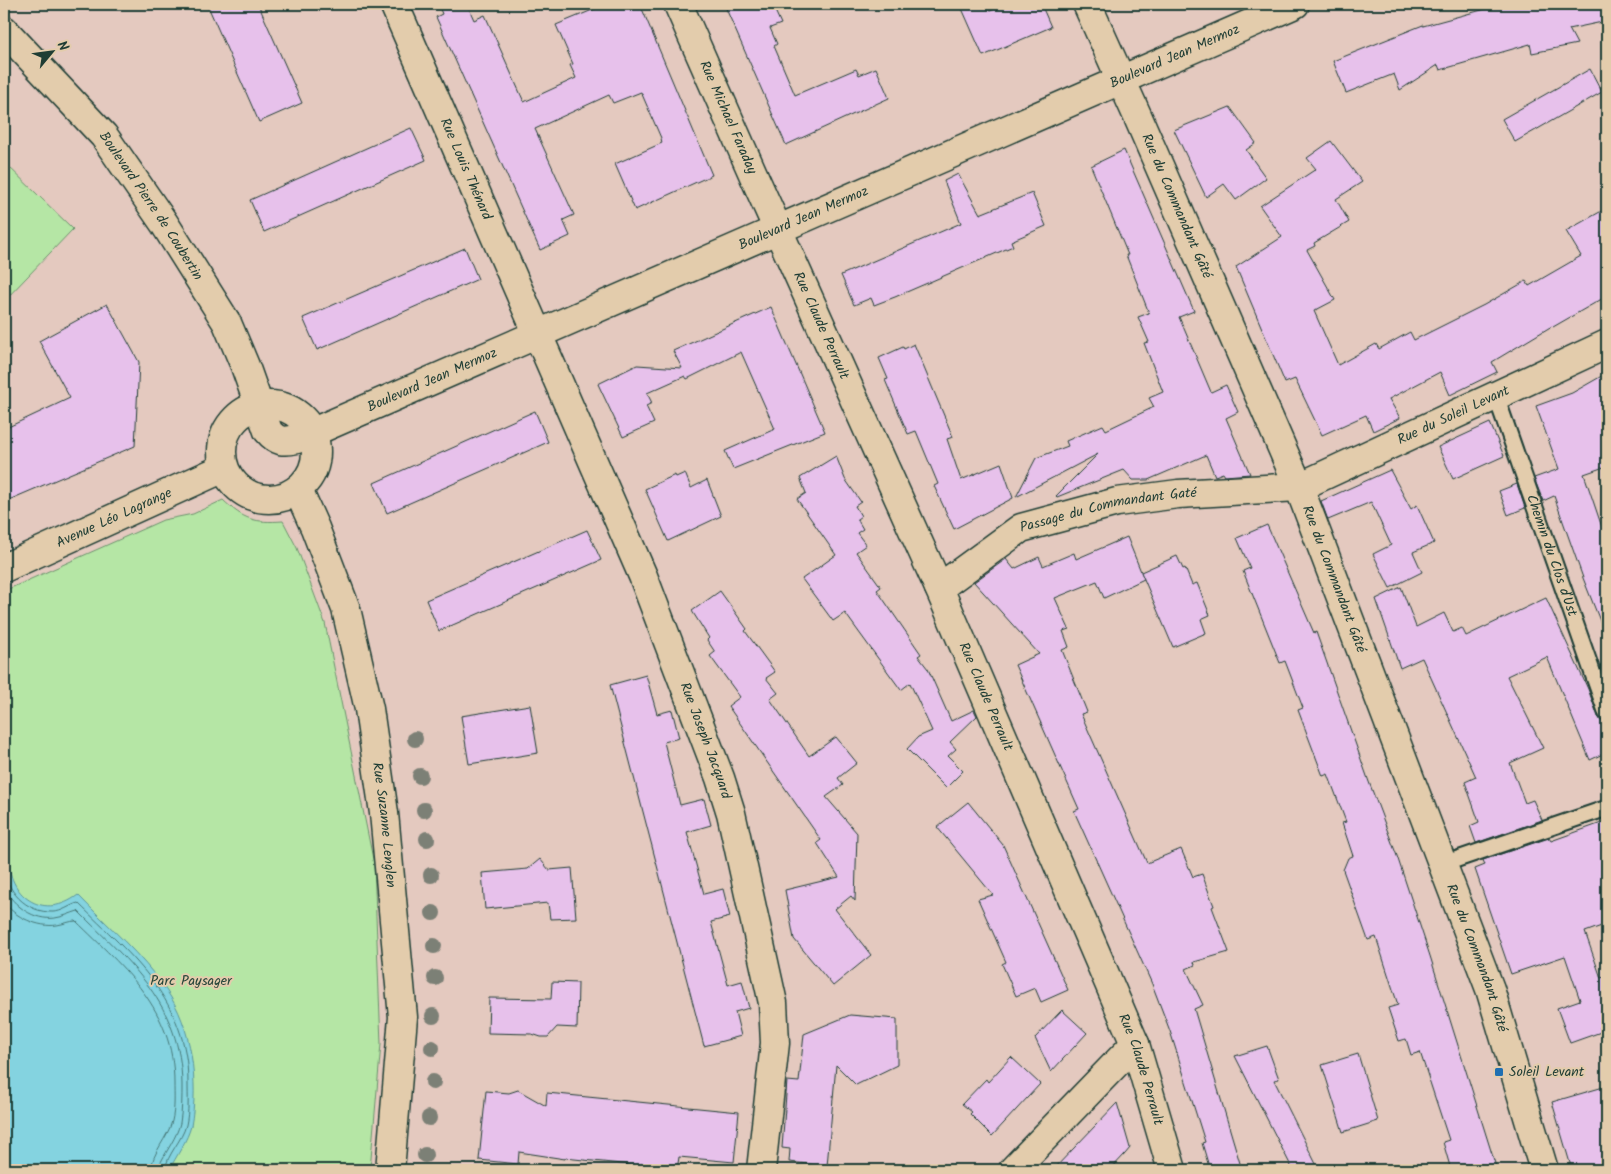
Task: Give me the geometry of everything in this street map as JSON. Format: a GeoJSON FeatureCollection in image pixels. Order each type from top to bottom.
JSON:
{"type":"FeatureCollection","features":[{"type":"Feature","properties":{"kind":"street","name":"Rue Louis Thénard"},"geometry":{"type":"LineString","coordinates":[[394,4],[538,334]]}},
{"type":"Feature","properties":{"kind":"street","name":"Rue Michael Faraday"},"geometry":{"type":"LineString","coordinates":[[678,4],[778,230]]}},
{"type":"Feature","properties":{"kind":"street","name":"Rue du Commandant Gâté"},"geometry":{"type":"LineString","coordinates":[[1086,4],[1299,487],[1490,989],[1544,1170]]}},
{"type":"Feature","properties":{"kind":"street","name":"Boulevard Jean Mermoz"},"geometry":{"type":"LineString","coordinates":[[311,433],[1295,4]]}},
{"type":"Feature","properties":{"kind":"street","name":"Boulevard Pierre de Coubertin"},"geometry":{"type":"LineString","coordinates":[[4,30],[104,136],[164,223],[227,323],[246,366],[268,431],[276,440],[285,442],[311,433]]}},
{"type":"Feature","properties":{"kind":"street","name":"Rue Claude Perrault"},"geometry":{"type":"LineString","coordinates":[[778,230],[939,588],[1135,1044],[1172,1170]]}},
{"type":"Feature","properties":{"kind":"street","name":"Rue Joseph Jacquard"},"geometry":{"type":"LineString","coordinates":[[538,334],[643,576],[720,778],[731,812],[774,1003],[774,1043],[761,1170]]}},
{"type":"Feature","properties":{"kind":"street","name":"Rue du Soleil Levant"},"geometry":{"type":"LineString","coordinates":[[1299,487],[1607,344]]}},
{"type":"Feature","properties":{"kind":"street"},"geometry":{"type":"LineString","coordinates":[[260,406],[244,412],[232,422],[224,436],[221,452],[224,468],[232,482],[243,492],[257,498],[272,500],[298,490],[313,470],[315,445],[311,433]]}},
{"type":"Feature","properties":{"kind":"street","name":"Avenue Léo Lagrange"},"geometry":{"type":"LineString","coordinates":[[4,568],[224,468]]}},
{"type":"Feature","properties":{"kind":"street","name":"Passage du Commandant Gaté"},"geometry":{"type":"LineString","coordinates":[[939,588],[1020,528],[1117,502],[1178,494],[1299,487]]}},
{"type":"Feature","properties":{"kind":"street","name":"Rue Suzanne Lenglen"},"geometry":{"type":"LineString","coordinates":[[298,490],[316,528],[346,609],[369,709],[384,813],[403,1017],[390,1170]]}},
{"type":"Feature","properties":{"kind":"street"},"geometry":{"type":"LineString","coordinates":[[1013,1170],[1135,1044]]}},
{"type":"Feature","properties":{"kind":"lane","name":"Chemin du Clos d'Ust"},"geometry":{"type":"LineString","coordinates":[[1496,396],[1607,714]]}},
{"type":"Feature","properties":{"kind":"lane"},"geometry":{"type":"LineString","coordinates":[[1444,864],[1607,808]]}},
{"type":"Feature","properties":{"kind":"green space"},"geometry":{"type":"Polygon","coordinates":[[[4,162],[73,229],[4,301],[4,162]]]}},
{"type":"Feature","properties":{"kind":"green space","name":"Parc Paysager"},"geometry":{"type":"Polygon","coordinates":[[[223,500],[237,512],[250,519],[257,521],[283,521],[297,548],[325,623],[374,864],[381,1044],[370,1170],[4,1170],[4,591],[163,520],[193,514],[223,500]]]}},
{"type":"Feature","properties":{"kind":"water"},"geometry":{"type":"Polygon","coordinates":[[[4,855],[8,860],[16,885],[23,895],[32,902],[54,906],[78,895],[157,977],[175,1004],[182,1020],[191,1055],[194,1092],[191,1126],[185,1142],[169,1170],[4,1170],[4,855]]]}},
{"type":"Feature","properties":{"kind":"building"},"geometry":{"type":"Polygon","coordinates":[[[207,4],[258,4],[302,103],[259,122],[207,4]]]}},
{"type":"Feature","properties":{"kind":"building"},"geometry":{"type":"Polygon","coordinates":[[[438,4],[467,4],[474,20],[485,15],[524,102],[576,78],[570,65],[573,64],[556,25],[607,4],[640,4],[712,175],[635,210],[615,164],[662,143],[661,138],[641,92],[613,103],[609,95],[535,129],[574,215],[563,220],[570,236],[540,250],[436,17],[442,14],[438,4]]]}},
{"type":"Feature","properties":{"kind":"building"},"geometry":{"type":"Polygon","coordinates":[[[724,4],[772,4],[781,24],[770,28],[777,44],[774,46],[795,95],[856,69],[859,75],[876,68],[889,98],[786,145],[724,4]]]}},
{"type":"Feature","properties":{"kind":"building"},"geometry":{"type":"Polygon","coordinates":[[[960,4],[987,4],[990,11],[1008,4],[1041,4],[1051,27],[983,56],[960,4]]]}},
{"type":"Feature","properties":{"kind":"building"},"geometry":{"type":"Polygon","coordinates":[[[1504,4],[1607,4],[1607,21],[1569,29],[1577,44],[1532,53],[1530,44],[1440,70],[1438,65],[1400,90],[1394,74],[1346,93],[1333,61],[1423,25],[1504,4]]]}},
{"type":"Feature","properties":{"kind":"building"},"geometry":{"type":"Polygon","coordinates":[[[1590,69],[1602,92],[1515,142],[1502,119],[1590,69]]]}},
{"type":"Feature","properties":{"kind":"building"},"geometry":{"type":"Polygon","coordinates":[[[1230,107],[1256,143],[1246,150],[1266,178],[1236,200],[1224,184],[1206,197],[1174,130],[1230,107]]]}},
{"type":"Feature","properties":{"kind":"building"},"geometry":{"type":"Polygon","coordinates":[[[411,128],[426,160],[264,232],[250,200],[411,128]]]}},
{"type":"Feature","properties":{"kind":"building"},"geometry":{"type":"Polygon","coordinates":[[[1331,141],[1362,182],[1336,199],[1349,222],[1314,243],[1315,246],[1307,250],[1335,300],[1314,311],[1338,365],[1376,344],[1379,349],[1410,332],[1414,340],[1484,305],[1526,281],[1529,286],[1581,256],[1566,231],[1607,208],[1607,296],[1492,362],[1497,372],[1450,395],[1440,372],[1389,399],[1400,418],[1373,431],[1366,415],[1322,435],[1295,379],[1285,383],[1236,267],[1282,237],[1260,206],[1316,169],[1307,158],[1331,141]]]}},
{"type":"Feature","properties":{"kind":"building"},"geometry":{"type":"Polygon","coordinates":[[[1124,150],[1194,311],[1179,317],[1211,392],[1226,385],[1238,412],[1226,418],[1250,474],[1225,476],[1223,473],[1215,476],[1206,455],[1148,480],[1133,480],[1124,470],[1057,497],[1098,454],[1016,497],[1036,458],[1068,446],[1066,441],[1103,425],[1106,430],[1154,407],[1149,398],[1163,392],[1144,343],[1149,342],[1138,317],[1149,313],[1126,255],[1128,255],[1091,166],[1124,150]]]}},
{"type":"Feature","properties":{"kind":"building"},"geometry":{"type":"Polygon","coordinates":[[[958,174],[980,214],[1032,193],[1046,226],[1011,241],[1013,246],[895,297],[874,305],[871,298],[854,305],[841,275],[961,223],[944,181],[958,174]]]}},
{"type":"Feature","properties":{"kind":"building"},"geometry":{"type":"Polygon","coordinates":[[[465,248],[478,279],[317,350],[303,318],[465,248]]]}},
{"type":"Feature","properties":{"kind":"building"},"geometry":{"type":"Polygon","coordinates":[[[107,304],[139,362],[135,446],[4,502],[4,429],[70,398],[39,341],[107,304]]]}},
{"type":"Feature","properties":{"kind":"building"},"geometry":{"type":"Polygon","coordinates":[[[771,307],[825,432],[733,469],[725,451],[775,429],[741,352],[687,379],[685,376],[647,393],[652,403],[646,406],[654,423],[623,437],[598,384],[637,365],[682,368],[673,351],[771,307]]]}},
{"type":"Feature","properties":{"kind":"building"},"geometry":{"type":"Polygon","coordinates":[[[914,344],[953,437],[947,439],[961,480],[1001,463],[1013,498],[954,529],[934,486],[938,484],[916,431],[908,434],[885,380],[888,379],[879,358],[914,344]]]}},
{"type":"Feature","properties":{"kind":"building"},"geometry":{"type":"Polygon","coordinates":[[[1607,373],[1607,466],[1584,474],[1607,542],[1606,636],[1554,496],[1543,501],[1534,478],[1559,469],[1536,406],[1572,393],[1607,373]]]}},
{"type":"Feature","properties":{"kind":"building"},"geometry":{"type":"Polygon","coordinates":[[[535,411],[548,442],[387,513],[374,483],[535,411]]]}},
{"type":"Feature","properties":{"kind":"building"},"geometry":{"type":"Polygon","coordinates":[[[1490,423],[1504,456],[1453,479],[1438,447],[1490,423]]]}},
{"type":"Feature","properties":{"kind":"building"},"geometry":{"type":"Polygon","coordinates":[[[836,456],[845,479],[861,502],[855,506],[861,516],[857,519],[863,529],[857,533],[866,545],[856,552],[881,587],[877,590],[921,654],[918,656],[928,669],[951,721],[974,710],[977,716],[950,742],[956,749],[948,756],[963,771],[946,788],[907,749],[918,737],[932,731],[910,683],[901,690],[845,613],[833,621],[802,579],[836,555],[797,499],[806,493],[800,478],[836,456]]]}},
{"type":"Feature","properties":{"kind":"building"},"geometry":{"type":"Polygon","coordinates":[[[1390,470],[1411,509],[1417,505],[1434,543],[1413,552],[1422,572],[1390,588],[1373,554],[1391,545],[1371,502],[1328,520],[1321,501],[1390,470]]]}},
{"type":"Feature","properties":{"kind":"building"},"geometry":{"type":"Polygon","coordinates":[[[685,473],[691,488],[707,480],[721,516],[668,541],[645,489],[675,475],[676,477],[685,473]]]}},
{"type":"Feature","properties":{"kind":"building"},"geometry":{"type":"Polygon","coordinates":[[[1517,484],[1525,508],[1508,515],[1499,491],[1517,484]]]}},
{"type":"Feature","properties":{"kind":"building"},"geometry":{"type":"Polygon","coordinates":[[[1267,525],[1314,633],[1316,632],[1397,856],[1497,1170],[1451,1170],[1443,1142],[1449,1140],[1420,1052],[1411,1055],[1406,1039],[1399,1041],[1388,1008],[1398,1005],[1376,937],[1368,940],[1343,870],[1348,858],[1353,856],[1342,823],[1346,822],[1328,774],[1323,776],[1298,710],[1303,708],[1285,661],[1280,663],[1243,571],[1250,568],[1237,538],[1267,525]]]}},
{"type":"Feature","properties":{"kind":"building"},"geometry":{"type":"Polygon","coordinates":[[[587,530],[601,560],[439,631],[426,600],[587,530]]]}},
{"type":"Feature","properties":{"kind":"building"},"geometry":{"type":"Polygon","coordinates":[[[1127,537],[1144,579],[1104,598],[1097,581],[1055,598],[1069,629],[1063,631],[1069,647],[1062,650],[1087,712],[1081,714],[1147,863],[1181,849],[1193,877],[1202,874],[1214,906],[1212,907],[1229,952],[1194,962],[1195,965],[1186,969],[1203,1005],[1194,1009],[1242,1170],[1210,1170],[1202,1143],[1205,1142],[1170,1031],[1152,984],[1074,811],[1079,809],[1015,665],[1039,654],[974,582],[1006,559],[1014,569],[1039,557],[1043,566],[1074,553],[1076,559],[1127,537]]]}},
{"type":"Feature","properties":{"kind":"building"},"geometry":{"type":"Polygon","coordinates":[[[1177,556],[1183,569],[1185,568],[1192,585],[1197,583],[1210,615],[1201,619],[1206,633],[1173,647],[1141,572],[1177,556]]]}},
{"type":"Feature","properties":{"kind":"building"},"geometry":{"type":"Polygon","coordinates":[[[1401,587],[1416,627],[1444,613],[1453,632],[1462,628],[1466,636],[1546,598],[1588,689],[1598,717],[1607,729],[1607,752],[1590,760],[1547,657],[1507,676],[1543,748],[1510,763],[1525,803],[1533,800],[1542,820],[1476,843],[1470,826],[1479,822],[1465,782],[1476,777],[1422,658],[1400,668],[1376,599],[1401,587]]]}},
{"type":"Feature","properties":{"kind":"building"},"geometry":{"type":"Polygon","coordinates":[[[720,591],[747,629],[745,631],[775,672],[766,678],[778,693],[770,699],[809,756],[836,737],[857,763],[838,778],[843,785],[826,797],[857,833],[855,901],[851,896],[835,909],[871,955],[833,986],[794,939],[785,890],[839,877],[817,843],[821,840],[728,706],[740,697],[710,656],[715,652],[707,640],[709,638],[692,611],[720,591]]]}},
{"type":"Feature","properties":{"kind":"building"},"geometry":{"type":"Polygon","coordinates":[[[646,675],[657,714],[672,710],[679,738],[664,742],[680,805],[704,799],[711,825],[687,832],[704,894],[723,889],[730,917],[711,922],[728,985],[742,981],[749,1008],[735,1012],[741,1036],[704,1046],[610,685],[646,675]]]}},
{"type":"Feature","properties":{"kind":"building"},"geometry":{"type":"Polygon","coordinates":[[[530,705],[538,753],[469,764],[461,716],[530,705]]]}},
{"type":"Feature","properties":{"kind":"building"},"geometry":{"type":"Polygon","coordinates":[[[968,802],[1003,845],[1068,990],[1041,1002],[1035,988],[1016,996],[1002,964],[1006,962],[978,899],[993,895],[937,827],[968,802]]]}},
{"type":"Feature","properties":{"kind":"building"},"geometry":{"type":"Polygon","coordinates":[[[1607,821],[1607,924],[1585,932],[1601,978],[1607,976],[1607,1024],[1600,1027],[1601,1032],[1570,1043],[1557,1008],[1580,1000],[1565,956],[1511,974],[1475,869],[1485,865],[1483,860],[1549,838],[1551,841],[1607,821]]]}},
{"type":"Feature","properties":{"kind":"building"},"geometry":{"type":"Polygon","coordinates":[[[540,859],[549,870],[572,868],[576,918],[550,919],[548,903],[485,909],[482,873],[528,869],[540,859]]]}},
{"type":"Feature","properties":{"kind":"building"},"geometry":{"type":"Polygon","coordinates":[[[552,982],[578,983],[577,1028],[557,1027],[548,1037],[532,1034],[488,1033],[489,998],[551,999],[552,982]]]}},
{"type":"Feature","properties":{"kind":"building"},"geometry":{"type":"Polygon","coordinates":[[[1062,1010],[1087,1033],[1051,1072],[1035,1038],[1062,1010]]]}},
{"type":"Feature","properties":{"kind":"building"},"geometry":{"type":"Polygon","coordinates":[[[850,1015],[897,1019],[897,1065],[856,1085],[836,1065],[827,1166],[789,1162],[790,1149],[782,1148],[787,1081],[799,1082],[804,1034],[850,1015]]]}},
{"type":"Feature","properties":{"kind":"building"},"geometry":{"type":"Polygon","coordinates":[[[1267,1046],[1279,1079],[1274,1080],[1319,1170],[1293,1170],[1235,1056],[1267,1046]]]}},
{"type":"Feature","properties":{"kind":"building"},"geometry":{"type":"Polygon","coordinates":[[[1358,1054],[1378,1121],[1343,1132],[1322,1065],[1358,1054]]]}},
{"type":"Feature","properties":{"kind":"building"},"geometry":{"type":"Polygon","coordinates":[[[1011,1057],[1040,1084],[992,1136],[970,1114],[972,1112],[962,1104],[986,1079],[988,1082],[1011,1057]]]}},
{"type":"Feature","properties":{"kind":"building"},"geometry":{"type":"Polygon","coordinates":[[[1607,1086],[1607,1170],[1572,1170],[1552,1102],[1607,1086]]]}},
{"type":"Feature","properties":{"kind":"building"},"geometry":{"type":"Polygon","coordinates":[[[518,1090],[546,1106],[547,1093],[739,1112],[734,1162],[679,1157],[677,1170],[640,1164],[640,1166],[565,1159],[519,1152],[518,1164],[479,1160],[486,1091],[509,1093],[518,1090]]]}},
{"type":"Feature","properties":{"kind":"building"},"geometry":{"type":"Polygon","coordinates":[[[1117,1103],[1130,1148],[1110,1170],[1053,1170],[1117,1103]]]}},
{"type":"Feature","properties":{"kind":"place","name":"Soleil Levant"},"geometry":{"type":"Point","coordinates":[1499,1072]}}]}
